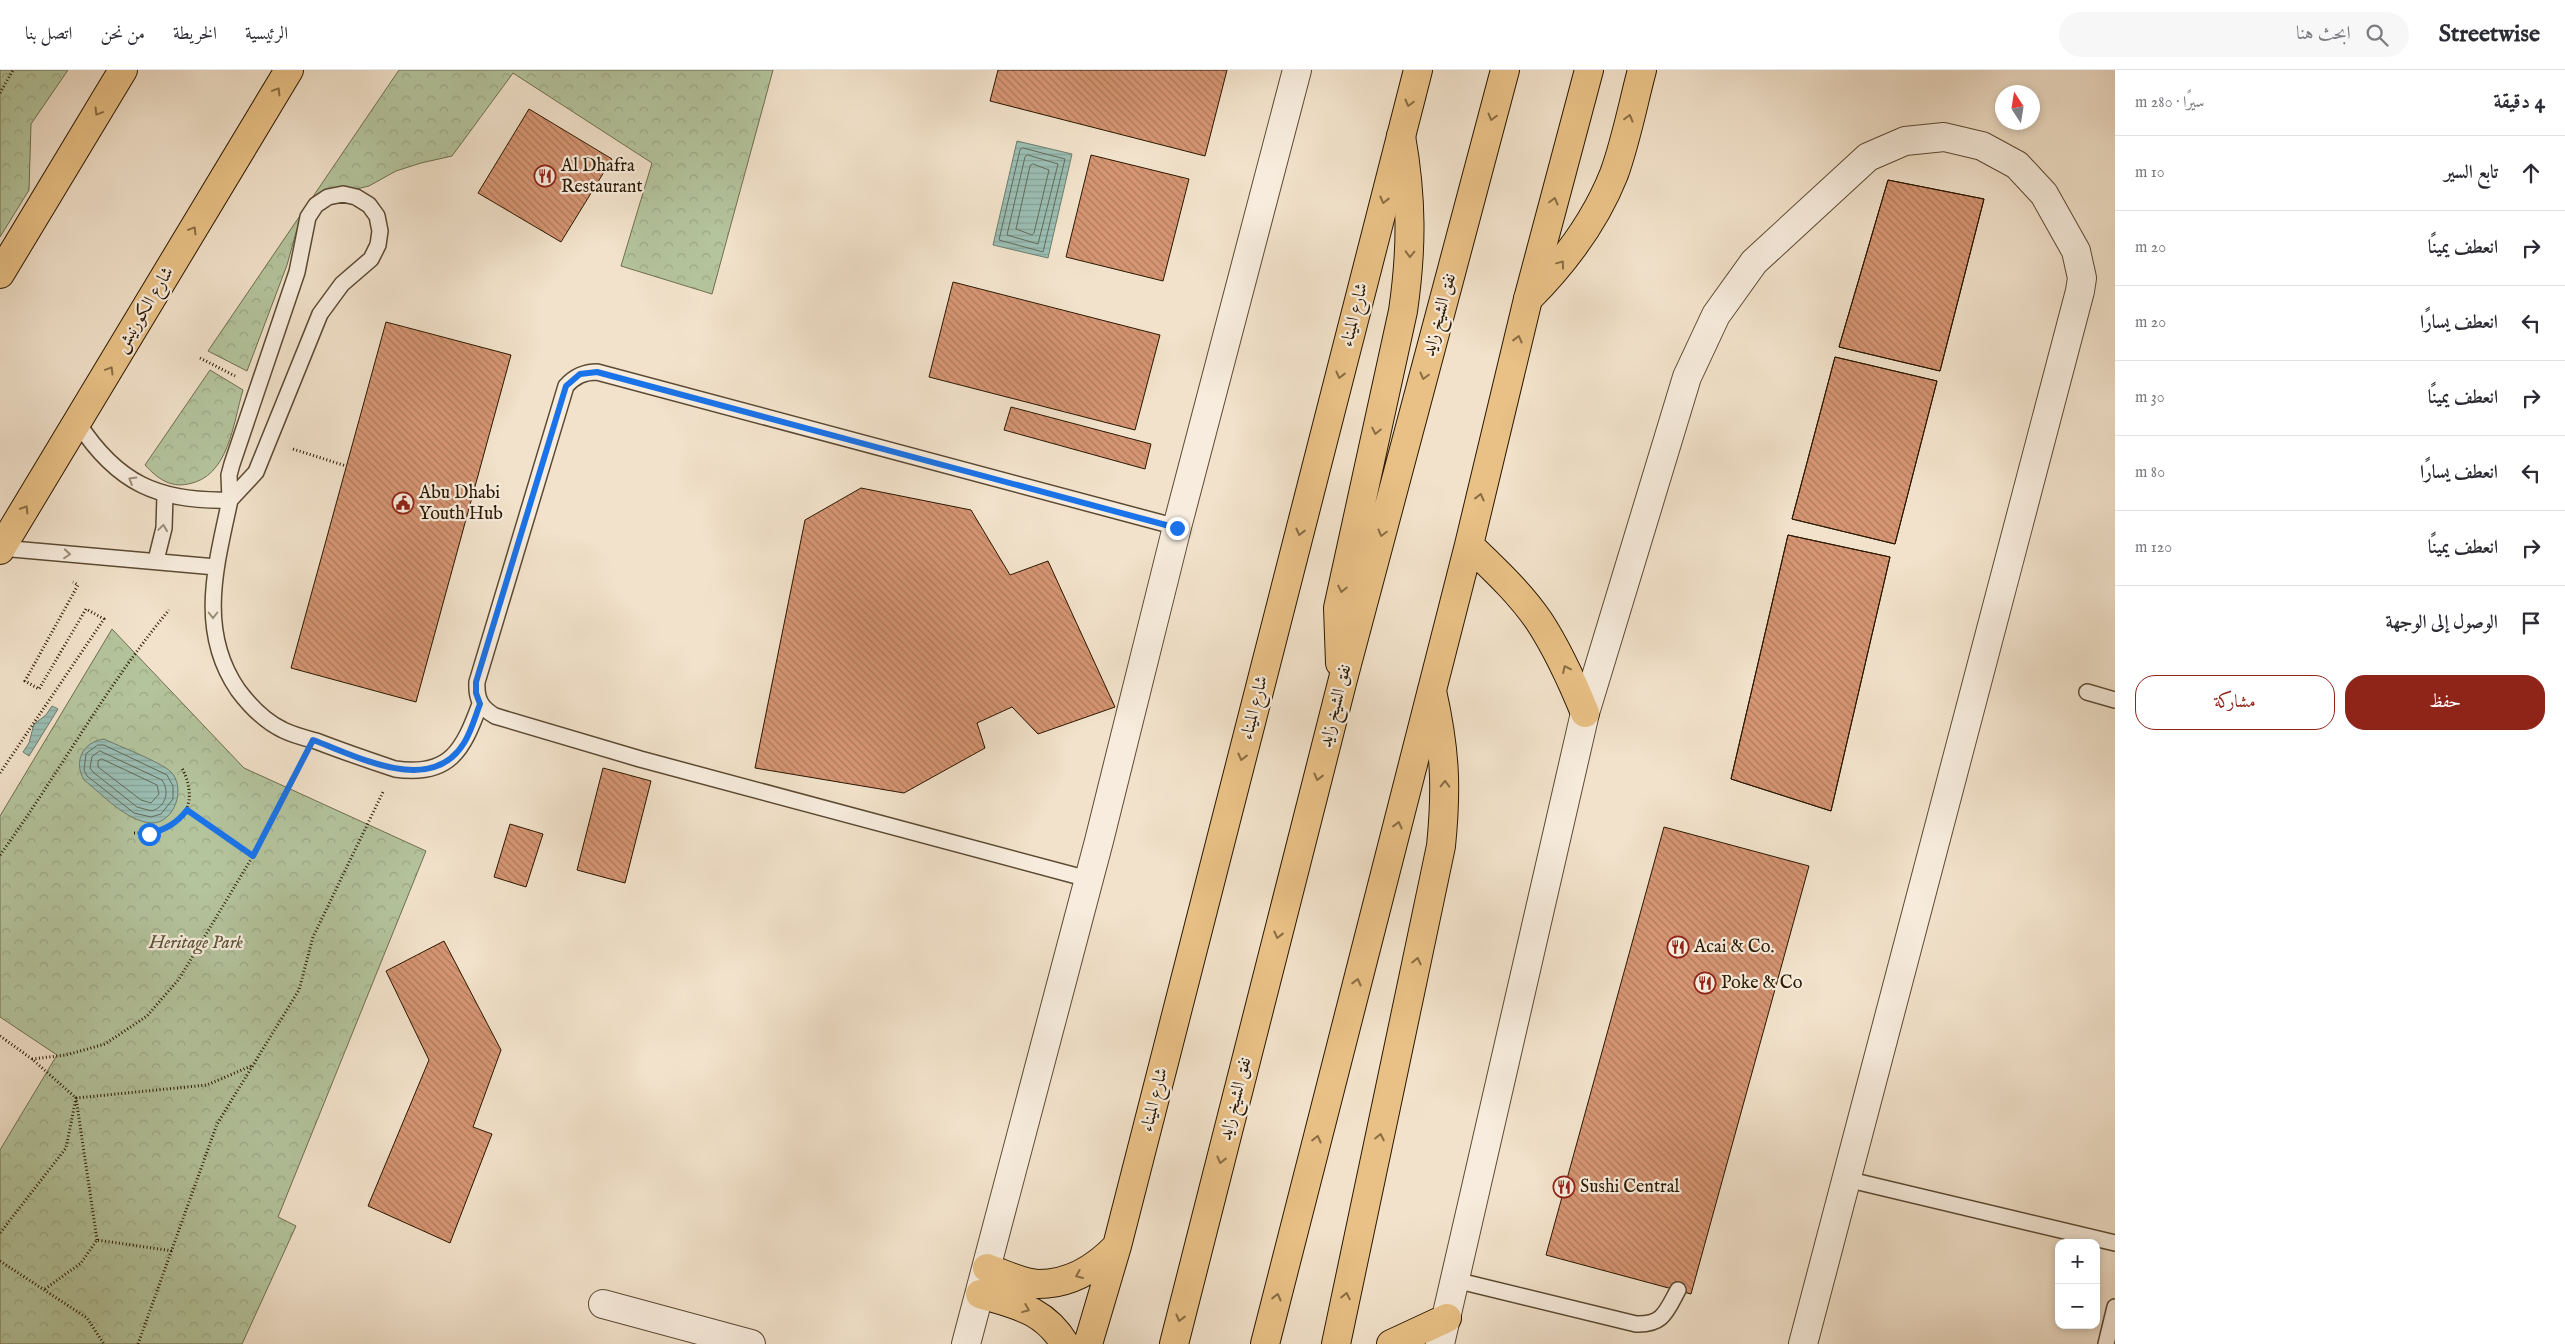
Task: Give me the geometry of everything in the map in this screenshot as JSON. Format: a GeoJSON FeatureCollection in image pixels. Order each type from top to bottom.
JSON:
{"type":"FeatureCollection","features":[{"type":"Feature","properties":{"kind":"main road"},"geometry":{"type":"LineString","coordinates":[[0,274],[123,70]]}},
{"type":"Feature","properties":{"kind":"main road","name":"شارع الكورنيش"},"geometry":{"type":"LineString","coordinates":[[1,549],[289,70]]}},
{"type":"Feature","properties":{"kind":"main road","name":"شارع الميناء"},"geometry":{"type":"LineString","coordinates":[[1088,1344],[1117,1246],[1418,70]]}},
{"type":"Feature","properties":{"kind":"main road","name":"نفق الشيخ زايد"},"geometry":{"type":"LineString","coordinates":[[1174,1344],[1343,679],[1504,70]]}},
{"type":"Feature","properties":{"kind":"main road"},"geometry":{"type":"LineString","coordinates":[[1264,1344],[1469,545],[1528,299],[1589,70]]}},
{"type":"Feature","properties":{"kind":"main road"},"geometry":{"type":"LineString","coordinates":[[1528,299],[1555,272],[1578,241],[1598,208],[1614,173],[1642,70]]}},
{"type":"Feature","properties":{"kind":"main road"},"geometry":{"type":"LineString","coordinates":[[1343,679],[1339,654],[1338,608],[1403,311],[1409,267],[1411,223],[1408,180],[1401,136]]}},
{"type":"Feature","properties":{"kind":"main road"},"geometry":{"type":"LineString","coordinates":[[1469,545],[1506,581],[1538,621],[1565,666],[1585,713]]}},
{"type":"Feature","properties":{"kind":"main road"},"geometry":{"type":"LineString","coordinates":[[1336,1344],[1440,846],[1446,771],[1441,731],[1432,691]]}},
{"type":"Feature","properties":{"kind":"main road"},"geometry":{"type":"LineString","coordinates":[[983,1281],[1037,1284],[1060,1282],[1082,1274],[1102,1262],[1117,1246]]}},
{"type":"Feature","properties":{"kind":"main road"},"geometry":{"type":"LineString","coordinates":[[983,1281],[1030,1309],[1050,1324],[1065,1344]]}},
{"type":"Feature","properties":{"kind":"main road"},"geometry":{"type":"LineString","coordinates":[[1391,1344],[1446,1318]]}},
{"type":"Feature","properties":{"kind":"street"},"geometry":{"type":"LineString","coordinates":[[966,1344],[1297,70]]}},
{"type":"Feature","properties":{"kind":"street"},"geometry":{"type":"LineString","coordinates":[[1440,1344],[1585,713],[1687,377],[1716,315],[1754,262],[1868,156],[1905,141],[1944,138],[1982,146],[2017,165],[2044,194],[2076,251],[2082,278],[1803,1344]]}},
{"type":"Feature","properties":{"kind":"street"},"geometry":{"type":"LineString","coordinates":[[603,1304],[751,1344]]}},
{"type":"Feature","properties":{"kind":"lane"},"geometry":{"type":"LineString","coordinates":[[78,423],[91,443],[107,462],[132,480],[164,495],[197,501],[230,500],[256,472],[320,314],[342,284],[370,259],[378,245],[380,231],[377,216],[369,205],[356,197],[342,194],[328,197],[316,205],[308,217],[297,272],[229,475],[230,500],[216,567],[212,616],[218,650],[228,676],[244,698],[262,716],[284,730],[395,769],[427,770],[443,763],[464,744],[480,704]]}},
{"type":"Feature","properties":{"kind":"lane"},"geometry":{"type":"LineString","coordinates":[[1088,878],[631,756],[495,716],[480,704],[476,693],[476,682],[566,386],[580,374],[588,372],[597,372],[1177,528]]}},
{"type":"Feature","properties":{"kind":"lane"},"geometry":{"type":"LineString","coordinates":[[156,560],[164,528],[164,495]]}},
{"type":"Feature","properties":{"kind":"lane"},"geometry":{"type":"LineString","coordinates":[[1,549],[156,560],[216,567]]}},
{"type":"Feature","properties":{"kind":"lane"},"geometry":{"type":"LineString","coordinates":[[2087,692],[2115,700]]}},
{"type":"Feature","properties":{"kind":"lane"},"geometry":{"type":"LineString","coordinates":[[1846,1178],[2115,1243]]}},
{"type":"Feature","properties":{"kind":"lane"},"geometry":{"type":"LineString","coordinates":[[1455,1280],[1636,1324],[1647,1324],[1663,1317],[1678,1290]]}},
{"type":"Feature","properties":{"kind":"lane"},"geometry":{"type":"LineString","coordinates":[[2106,1344],[2115,1306]]}},
{"type":"Feature","properties":{"kind":"path"},"geometry":{"type":"LineString","coordinates":[[0,92],[13,70]]}},
{"type":"Feature","properties":{"kind":"path"},"geometry":{"type":"LineString","coordinates":[[285,446],[346,466]]}},
{"type":"Feature","properties":{"kind":"path"},"geometry":{"type":"LineString","coordinates":[[0,773],[104,619],[86,609],[39,689],[25,681],[78,585],[67,578]]}},
{"type":"Feature","properties":{"kind":"path"},"geometry":{"type":"LineString","coordinates":[[0,855],[44,793],[138,646],[169,610]]}},
{"type":"Feature","properties":{"kind":"path"},"geometry":{"type":"LineString","coordinates":[[32,1059],[66,1055],[105,1044],[146,1016],[179,978],[253,856],[313,740]]}},
{"type":"Feature","properties":{"kind":"path"},"geometry":{"type":"LineString","coordinates":[[134,833],[149,834],[163,830],[178,822],[187,810],[190,784],[182,768]]}},
{"type":"Feature","properties":{"kind":"path"},"geometry":{"type":"LineString","coordinates":[[138,1344],[173,1251],[217,1124],[299,990],[313,937],[395,769]]}},
{"type":"Feature","properties":{"kind":"path"},"geometry":{"type":"LineString","coordinates":[[187,810],[253,856]]}},
{"type":"Feature","properties":{"kind":"path"},"geometry":{"type":"LineString","coordinates":[[0,1036],[32,1059],[76,1098],[97,1240],[81,1263],[45,1289]]}},
{"type":"Feature","properties":{"kind":"path"},"geometry":{"type":"LineString","coordinates":[[76,1098],[207,1084],[251,1066]]}},
{"type":"Feature","properties":{"kind":"path"},"geometry":{"type":"LineString","coordinates":[[0,1233],[66,1148],[76,1098]]}},
{"type":"Feature","properties":{"kind":"path"},"geometry":{"type":"LineString","coordinates":[[97,1240],[173,1251]]}},
{"type":"Feature","properties":{"kind":"path"},"geometry":{"type":"LineString","coordinates":[[0,1261],[87,1318],[104,1344]]}},
{"type":"Feature","properties":{"kind":"green space"},"geometry":{"type":"Polygon","coordinates":[[[0,70],[68,70],[31,124],[29,190],[0,237],[0,70]]]}},
{"type":"Feature","properties":{"kind":"green space"},"geometry":{"type":"Polygon","coordinates":[[[399,70],[773,70],[712,294],[621,266],[652,163],[513,73],[452,156],[396,171],[369,186],[348,191],[306,213],[297,229],[287,265],[247,371],[208,351],[399,70]]]}},
{"type":"Feature","properties":{"kind":"green space"},"geometry":{"type":"Polygon","coordinates":[[[210,370],[243,390],[232,432],[221,460],[212,471],[202,479],[188,484],[175,485],[159,478],[145,465],[210,370]]]}},
{"type":"Feature","properties":{"kind":"green space","name":"Heritage Park"},"geometry":{"type":"Polygon","coordinates":[[[112,629],[244,768],[426,851],[278,1217],[296,1226],[242,1344],[0,1344],[0,1150],[57,1055],[0,1017],[0,816],[112,629]]]}},
{"type":"Feature","properties":{"kind":"water"},"geometry":{"type":"Polygon","coordinates":[[[1017,141],[1072,154],[1048,258],[993,245],[1017,141]]]}},
{"type":"Feature","properties":{"kind":"water"},"geometry":{"type":"Polygon","coordinates":[[[52,706],[58,709],[29,756],[23,752],[29,743],[34,724],[46,715],[52,706]]]}},
{"type":"Feature","properties":{"kind":"water"},"geometry":{"type":"Polygon","coordinates":[[[104,739],[149,759],[170,771],[178,786],[178,794],[172,811],[166,817],[159,822],[151,823],[133,817],[115,806],[84,780],[80,766],[82,754],[90,744],[104,739]]]}},
{"type":"Feature","properties":{"kind":"building"},"geometry":{"type":"Polygon","coordinates":[[[998,70],[1227,70],[1205,156],[990,101],[998,70]]]}},
{"type":"Feature","properties":{"kind":"building","name":"Al Dhafra Restaurant"},"geometry":{"type":"Polygon","coordinates":[[[529,109],[612,159],[561,242],[478,193],[529,109]]]}},
{"type":"Feature","properties":{"kind":"building"},"geometry":{"type":"Polygon","coordinates":[[[1091,155],[1189,179],[1163,281],[1066,257],[1091,155]]]}},
{"type":"Feature","properties":{"kind":"building"},"geometry":{"type":"Polygon","coordinates":[[[1888,180],[1984,199],[1940,371],[1839,347],[1888,180]]]}},
{"type":"Feature","properties":{"kind":"building"},"geometry":{"type":"Polygon","coordinates":[[[1888,180],[1984,199],[1940,371],[1839,347],[1888,180]]]}},
{"type":"Feature","properties":{"kind":"building"},"geometry":{"type":"Polygon","coordinates":[[[953,282],[1160,335],[1135,430],[929,377],[953,282]]]}},
{"type":"Feature","properties":{"kind":"building","name":"Abu Dhabi Youth Hub"},"geometry":{"type":"Polygon","coordinates":[[[386,322],[511,355],[416,702],[291,668],[386,322]]]}},
{"type":"Feature","properties":{"kind":"building"},"geometry":{"type":"Polygon","coordinates":[[[1835,357],[1937,381],[1895,544],[1792,519],[1835,357]]]}},
{"type":"Feature","properties":{"kind":"building"},"geometry":{"type":"Polygon","coordinates":[[[1835,357],[1937,381],[1895,544],[1792,519],[1835,357]]]}},
{"type":"Feature","properties":{"kind":"building"},"geometry":{"type":"Polygon","coordinates":[[[1011,407],[1151,444],[1145,469],[1004,430],[1011,407]]]}},
{"type":"Feature","properties":{"kind":"building"},"geometry":{"type":"Polygon","coordinates":[[[861,488],[971,510],[1010,575],[1048,561],[1115,707],[1038,734],[1012,707],[977,723],[985,748],[904,793],[755,768],[805,520],[861,488]]]}},
{"type":"Feature","properties":{"kind":"building"},"geometry":{"type":"Polygon","coordinates":[[[1788,535],[1890,557],[1831,811],[1731,779],[1788,535]]]}},
{"type":"Feature","properties":{"kind":"building"},"geometry":{"type":"Polygon","coordinates":[[[1788,535],[1890,557],[1831,811],[1731,779],[1788,535]]]}},
{"type":"Feature","properties":{"kind":"building"},"geometry":{"type":"Polygon","coordinates":[[[603,768],[651,781],[625,883],[577,870],[603,768]]]}},
{"type":"Feature","properties":{"kind":"building"},"geometry":{"type":"Polygon","coordinates":[[[510,824],[543,834],[526,887],[494,877],[510,824]]]}},
{"type":"Feature","properties":{"kind":"building"},"geometry":{"type":"Polygon","coordinates":[[[1664,827],[1809,866],[1691,1294],[1546,1255],[1664,827]]]}},
{"type":"Feature","properties":{"kind":"building"},"geometry":{"type":"Polygon","coordinates":[[[444,941],[501,1050],[473,1127],[492,1134],[450,1243],[368,1206],[429,1060],[386,971],[444,941]]]}},
{"type":"Feature","properties":{"kind":"place","name":"Al Dhafra Restaurant"},"geometry":{"type":"Point","coordinates":[545,176]}},
{"type":"Feature","properties":{"kind":"place","name":"Abu Dhabi Youth Hub"},"geometry":{"type":"Point","coordinates":[403,503]}},
{"type":"Feature","properties":{"kind":"place","name":"Acai & Co."},"geometry":{"type":"Point","coordinates":[1678,947]}},
{"type":"Feature","properties":{"kind":"place","name":"Poke & Co"},"geometry":{"type":"Point","coordinates":[1705,983]}},
{"type":"Feature","properties":{"kind":"place","name":"Sushi Central"},"geometry":{"type":"Point","coordinates":[1564,1187]}},
{"type":"Feature","properties":{"kind":"route"},"geometry":{"type":"LineString","coordinates":[[149,834],[163,830],[178,822],[187,810],[253,856],[313,740],[395,769],[411,771],[427,770],[443,763],[455,754],[464,744],[480,704],[476,693],[476,682],[566,386],[580,374],[597,372],[1177,528]]}}]}
